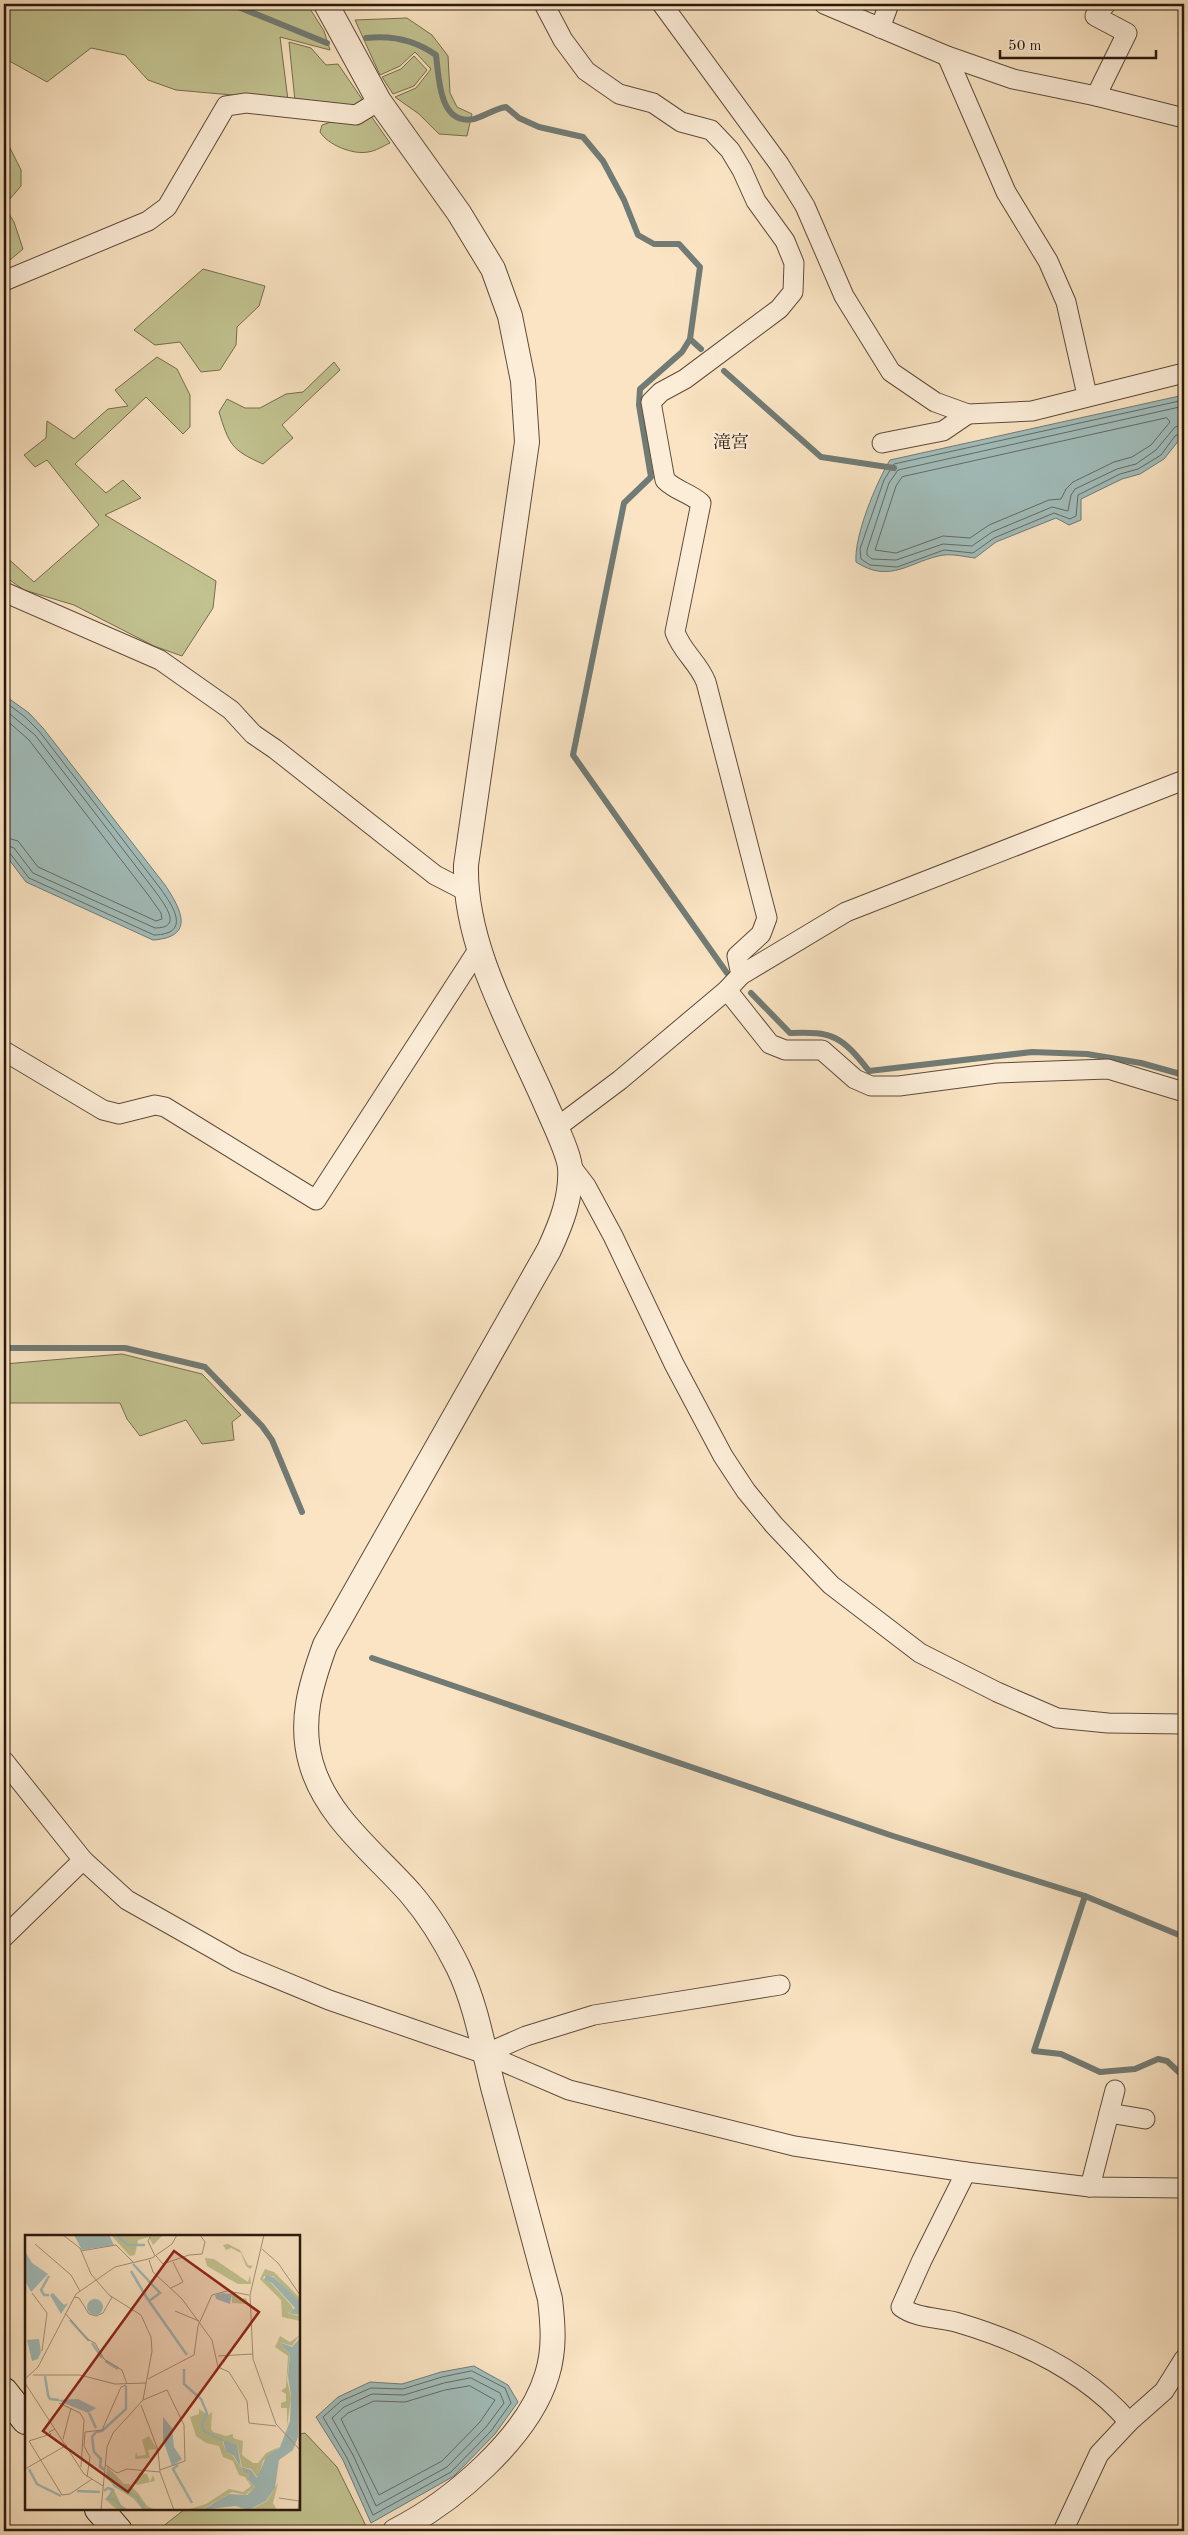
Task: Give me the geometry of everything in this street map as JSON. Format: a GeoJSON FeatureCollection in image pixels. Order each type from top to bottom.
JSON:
{"type":"FeatureCollection","features":[{"type":"Feature","properties":{"kind":"main road"},"geometry":{"type":"LineString","coordinates":[[4,2392],[25,2419]]}},
{"type":"Feature","properties":{"kind":"main road"},"geometry":{"type":"LineString","coordinates":[[100,2510],[118,2531]]}},
{"type":"Feature","properties":{"kind":"street"},"geometry":{"type":"LineString","coordinates":[[326,4],[379,101],[459,213],[494,269],[510,316],[523,381],[527,442],[466,865],[466,891],[478,950],[556,1128],[570,1165],[586,1186],[613,1236],[674,1364],[723,1456],[746,1491],[774,1525],[831,1585],[920,1653],[997,1692],[1056,1718],[1108,1723],[1184,1724]]}},
{"type":"Feature","properties":{"kind":"street"},"geometry":{"type":"LineString","coordinates":[[544,4],[563,40],[586,71],[619,94],[652,103],[681,122],[711,130],[730,150],[742,170],[756,201],[785,241],[794,263],[793,292],[779,309],[684,379],[661,392],[652,402],[665,480],[673,488],[692,495],[701,503],[675,632],[680,646],[700,667],[706,682],[768,918],[761,934],[737,956],[741,975]]}},
{"type":"Feature","properties":{"kind":"street"},"geometry":{"type":"LineString","coordinates":[[662,4],[779,164],[805,206],[844,296],[891,372],[935,402],[968,414],[1032,411],[1184,373]]}},
{"type":"Feature","properties":{"kind":"street"},"geometry":{"type":"LineString","coordinates":[[824,4],[947,56],[1013,79],[1096,96],[1184,118]]}},
{"type":"Feature","properties":{"kind":"street"},"geometry":{"type":"LineString","coordinates":[[880,28],[889,4]]}},
{"type":"Feature","properties":{"kind":"street"},"geometry":{"type":"LineString","coordinates":[[1096,96],[1126,33],[1095,16],[1106,4]]}},
{"type":"Feature","properties":{"kind":"street"},"geometry":{"type":"LineString","coordinates":[[947,56],[1006,192],[1048,261],[1066,302],[1088,396]]}},
{"type":"Feature","properties":{"kind":"street"},"geometry":{"type":"LineString","coordinates":[[4,281],[148,221],[167,208],[226,106],[246,103],[356,115],[379,101]]}},
{"type":"Feature","properties":{"kind":"street"},"geometry":{"type":"LineString","coordinates":[[882,443],[944,431],[968,414]]}},
{"type":"Feature","properties":{"kind":"street"},"geometry":{"type":"LineString","coordinates":[[4,592],[160,660],[185,676],[231,710],[254,734],[435,875],[466,891]]}},
{"type":"Feature","properties":{"kind":"street"},"geometry":{"type":"LineString","coordinates":[[556,1128],[620,1080],[727,990],[741,975],[846,912],[1184,780]]}},
{"type":"Feature","properties":{"kind":"street"},"geometry":{"type":"LineString","coordinates":[[4,1051],[103,1110],[120,1114],[154,1105],[165,1107],[316,1200],[478,950]]}},
{"type":"Feature","properties":{"kind":"street"},"geometry":{"type":"LineString","coordinates":[[727,990],[770,1044],[785,1050],[822,1050],[855,1079],[871,1086],[899,1086],[997,1073],[1108,1069],[1184,1092]]}},
{"type":"Feature","properties":{"kind":"street"},"geometry":{"type":"LineString","coordinates":[[395,2531],[433,2508],[461,2486],[520,2427],[536,2401],[547,2376],[553,2351],[553,2325],[550,2299],[485,2054],[469,1996],[458,1968],[442,1938],[411,1894],[347,1826],[319,1785],[306,1738],[306,1709],[313,1678],[326,1645],[557,1232],[568,1197],[570,1165]]}},
{"type":"Feature","properties":{"kind":"street"},"geometry":{"type":"LineString","coordinates":[[4,1761],[82,1860],[127,1900],[237,1962],[329,2000],[485,2054],[569,2090],[794,2146],[966,2172],[1090,2187],[1184,2188]]}},
{"type":"Feature","properties":{"kind":"street"},"geometry":{"type":"LineString","coordinates":[[4,1937],[82,1860]]}},
{"type":"Feature","properties":{"kind":"street"},"geometry":{"type":"LineString","coordinates":[[485,2054],[526,2036],[594,2015],[780,1985]]}},
{"type":"Feature","properties":{"kind":"street"},"geometry":{"type":"LineString","coordinates":[[1090,2187],[1115,2090]]}},
{"type":"Feature","properties":{"kind":"street"},"geometry":{"type":"LineString","coordinates":[[1109,2112],[1145,2119]]}},
{"type":"Feature","properties":{"kind":"street"},"geometry":{"type":"LineString","coordinates":[[966,2172],[901,2307],[910,2313],[944,2318],[1006,2337],[1047,2356],[1111,2400],[1129,2422]]}},
{"type":"Feature","properties":{"kind":"street"},"geometry":{"type":"LineString","coordinates":[[1063,2531],[1098,2454],[1129,2422],[1164,2391],[1184,2359]]}},
{"type":"Feature","properties":{"kind":"green space"},"geometry":{"type":"Polygon","coordinates":[[[4,4],[307,4],[324,31],[330,50],[280,37],[288,100],[176,90],[148,80],[125,55],[91,48],[47,82],[4,58],[4,4]]]}},
{"type":"Feature","properties":{"kind":"green space"},"geometry":{"type":"Polygon","coordinates":[[[407,18],[432,35],[448,56],[450,93],[457,107],[472,114],[467,136],[439,134],[419,114],[395,97],[416,88],[431,69],[415,52],[400,66],[380,75],[355,20],[407,18]]]}},
{"type":"Feature","properties":{"kind":"green space"},"geometry":{"type":"Polygon","coordinates":[[[289,42],[311,48],[326,65],[338,64],[364,102],[350,108],[295,101],[289,42]]]}},
{"type":"Feature","properties":{"kind":"green space"},"geometry":{"type":"Polygon","coordinates":[[[414,56],[427,70],[414,86],[393,94],[382,77],[401,69],[414,56]]]}},
{"type":"Feature","properties":{"kind":"green space"},"geometry":{"type":"Polygon","coordinates":[[[371,116],[390,143],[374,151],[362,153],[341,148],[329,141],[320,132],[322,125],[334,121],[371,116]]]}},
{"type":"Feature","properties":{"kind":"green space"},"geometry":{"type":"Polygon","coordinates":[[[4,136],[21,170],[21,186],[4,206],[4,136]]]}},
{"type":"Feature","properties":{"kind":"green space"},"geometry":{"type":"Polygon","coordinates":[[[4,206],[14,222],[23,249],[4,265],[4,206]]]}},
{"type":"Feature","properties":{"kind":"green space"},"geometry":{"type":"Polygon","coordinates":[[[203,269],[265,286],[259,306],[237,327],[236,345],[220,370],[201,372],[180,342],[155,345],[134,330],[203,269]]]}},
{"type":"Feature","properties":{"kind":"green space"},"geometry":{"type":"Polygon","coordinates":[[[157,357],[177,369],[190,395],[190,427],[183,434],[146,397],[75,464],[106,493],[123,480],[141,498],[105,515],[216,581],[213,608],[182,656],[154,646],[74,605],[24,590],[4,576],[4,555],[34,582],[99,525],[47,460],[35,467],[24,455],[46,438],[47,421],[74,439],[108,409],[128,406],[115,390],[157,357]]]}},
{"type":"Feature","properties":{"kind":"green space"},"geometry":{"type":"Polygon","coordinates":[[[334,362],[340,370],[282,425],[293,438],[263,464],[244,454],[233,445],[219,412],[227,399],[245,408],[260,408],[286,394],[303,392],[334,362]]]}},
{"type":"Feature","properties":{"kind":"green space"},"geometry":{"type":"Polygon","coordinates":[[[122,1354],[202,1374],[241,1415],[232,1422],[234,1440],[202,1444],[186,1420],[140,1436],[127,1419],[120,1403],[4,1403],[4,1364],[122,1354]]]}},
{"type":"Feature","properties":{"kind":"green space"},"geometry":{"type":"Polygon","coordinates":[[[305,2433],[337,2467],[368,2530],[157,2531],[184,2510],[300,2510],[300,2434],[305,2433]]]}},
{"type":"Feature","properties":{"kind":"water"},"geometry":{"type":"Polygon","coordinates":[[[1184,395],[1184,434],[1164,459],[1140,474],[1122,479],[1081,499],[1081,520],[1069,525],[1056,518],[996,542],[975,558],[944,555],[891,571],[868,569],[856,562],[858,538],[862,524],[878,482],[890,460],[1184,395]]]}},
{"type":"Feature","properties":{"kind":"water"},"geometry":{"type":"Polygon","coordinates":[[[4,695],[29,713],[43,728],[165,885],[180,912],[180,928],[175,934],[167,938],[153,940],[26,882],[4,853],[4,695]]]}},
{"type":"Feature","properties":{"kind":"water"},"geometry":{"type":"Polygon","coordinates":[[[474,2366],[508,2385],[518,2402],[495,2434],[454,2476],[371,2523],[343,2460],[316,2417],[338,2397],[370,2382],[402,2384],[441,2372],[474,2366]]]}},
{"type":"Feature","properties":{"kind":"waterway"},"geometry":{"type":"LineString","coordinates":[[231,4],[327,43]]}},
{"type":"Feature","properties":{"kind":"waterway"},"geometry":{"type":"LineString","coordinates":[[366,38],[385,37],[411,42],[436,55],[440,87],[447,108],[454,115],[462,119],[474,119],[506,107],[519,118],[539,127],[583,137],[603,161],[624,200],[638,235],[654,244],[679,244],[700,267],[690,339],[701,349]]}},
{"type":"Feature","properties":{"kind":"waterway"},"geometry":{"type":"LineString","coordinates":[[690,339],[682,352],[640,389],[639,405],[651,477],[624,503],[573,755],[727,973]]}},
{"type":"Feature","properties":{"kind":"waterway"},"geometry":{"type":"LineString","coordinates":[[724,371],[821,457],[894,468]]}},
{"type":"Feature","properties":{"kind":"waterway"},"geometry":{"type":"LineString","coordinates":[[751,993],[790,1033],[817,1033],[836,1038],[851,1050],[869,1071],[1032,1052],[1087,1054],[1141,1063],[1184,1075]]}},
{"type":"Feature","properties":{"kind":"waterway"},"geometry":{"type":"LineString","coordinates":[[4,1348],[125,1348],[205,1367],[262,1426],[272,1440],[302,1512]]}},
{"type":"Feature","properties":{"kind":"waterway"},"geometry":{"type":"LineString","coordinates":[[372,1658],[893,1836],[1085,1896],[1034,2051],[1061,2054],[1100,2072],[1135,2069],[1158,2059],[1167,2061],[1184,2077]]}},
{"type":"Feature","properties":{"kind":"waterway"},"geometry":{"type":"LineString","coordinates":[[1085,1896],[1184,1937]]}},
{"type":"Feature","properties":{"kind":"district","name":"滝宮"},"geometry":{"type":"Point","coordinates":[731,442]}}]}
